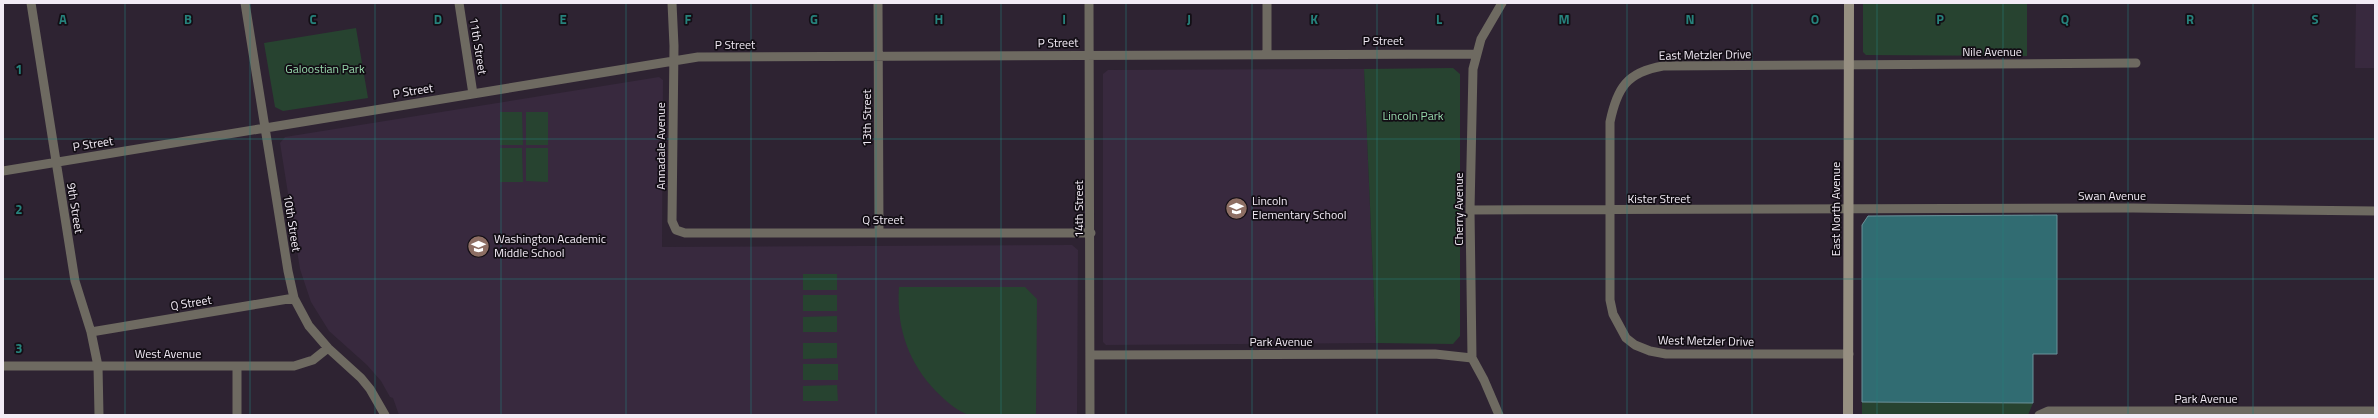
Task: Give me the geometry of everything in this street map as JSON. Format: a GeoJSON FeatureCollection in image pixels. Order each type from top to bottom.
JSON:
{"type":"FeatureCollection","features":[{"type":"Feature","properties":{"kind":"street","name":"9th Street"},"geometry":{"type":"LineString","coordinates":[[30,3],[75,281],[91,332],[98,366],[99,415]]}},
{"type":"Feature","properties":{"kind":"street","name":"10th Street"},"geometry":{"type":"LineString","coordinates":[[245,3],[288,271],[294,298],[309,326],[328,348],[361,378],[385,415]]}},
{"type":"Feature","properties":{"kind":"street","name":"11th Street"},"geometry":{"type":"LineString","coordinates":[[459,3],[474,94]]}},
{"type":"Feature","properties":{"kind":"street","name":"Annadale Avenue"},"geometry":{"type":"LineString","coordinates":[[672,3],[672,221],[676,230]]}},
{"type":"Feature","properties":{"kind":"street","name":"13th Street"},"geometry":{"type":"LineString","coordinates":[[878,3],[879,232]]}},
{"type":"Feature","properties":{"kind":"street","name":"14th Street"},"geometry":{"type":"LineString","coordinates":[[1089,3],[1091,233],[1090,415]]}},
{"type":"Feature","properties":{"kind":"street"},"geometry":{"type":"LineString","coordinates":[[1267,3],[1267,54]]}},
{"type":"Feature","properties":{"kind":"street","name":"Cherry Avenue"},"geometry":{"type":"LineString","coordinates":[[1499,415],[1484,380],[1472,358],[1470,210],[1471,94],[1476,54],[1488,24],[1502,3]]}},
{"type":"Feature","properties":{"kind":"street","name":"East North Avenue"},"geometry":{"type":"LineString","coordinates":[[1848,3],[1848,415]]}},
{"type":"Feature","properties":{"kind":"street","name":"P Street"},"geometry":{"type":"LineString","coordinates":[[3,171],[698,57],[1090,54],[1476,54]]}},
{"type":"Feature","properties":{"kind":"street","name":"Nile Avenue"},"geometry":{"type":"LineString","coordinates":[[1849,65],[2136,63]]}},
{"type":"Feature","properties":{"kind":"street","name":"East Metzler Drive"},"geometry":{"type":"LineString","coordinates":[[1610,210],[1610,122],[1614,100],[1622,87],[1631,77],[1646,69],[1662,66],[1849,65]]}},
{"type":"Feature","properties":{"kind":"street","name":"Kister Street"},"geometry":{"type":"LineString","coordinates":[[1470,210],[1848,208]]}},
{"type":"Feature","properties":{"kind":"street","name":"Swan Avenue"},"geometry":{"type":"LineString","coordinates":[[1848,208],[2375,211]]}},
{"type":"Feature","properties":{"kind":"street","name":"West Metzler Drive"},"geometry":{"type":"LineString","coordinates":[[1610,210],[1610,300],[1613,314],[1626,338],[1635,345],[1666,354],[1849,354]]}},
{"type":"Feature","properties":{"kind":"street","name":"Q Street"},"geometry":{"type":"LineString","coordinates":[[676,230],[685,233],[1091,233]]}},
{"type":"Feature","properties":{"kind":"street","name":"Q Street"},"geometry":{"type":"LineString","coordinates":[[91,332],[294,298]]}},
{"type":"Feature","properties":{"kind":"street","name":"West Avenue"},"geometry":{"type":"LineString","coordinates":[[3,366],[300,365],[313,360],[328,348]]}},
{"type":"Feature","properties":{"kind":"street","name":"Park Avenue"},"geometry":{"type":"LineString","coordinates":[[1090,355],[1435,354],[1472,358]]}},
{"type":"Feature","properties":{"kind":"street"},"geometry":{"type":"LineString","coordinates":[[237,366],[237,415]]}},
{"type":"Feature","properties":{"kind":"street","name":"Park Avenue"},"geometry":{"type":"LineString","coordinates":[[2039,415],[2048,411],[2148,413],[2374,413]]}},
{"type":"Feature","properties":{"kind":"shaded area"},"geometry":{"type":"Polygon","coordinates":[[[2356,3],[2375,3],[2375,68],[2355,68],[2356,3]]]}},
{"type":"Feature","properties":{"kind":"shaded area","name":"Lincoln Elementary School"},"geometry":{"type":"Polygon","coordinates":[[[1364,69],[1376,343],[1106,345],[1103,342],[1103,74],[1108,70],[1364,69]]]}},
{"type":"Feature","properties":{"kind":"shaded area","name":"Washington Academic Middle School"},"geometry":{"type":"Polygon","coordinates":[[[659,77],[663,80],[662,247],[1072,245],[1078,250],[1077,415],[399,415],[393,398],[390,397],[381,381],[367,365],[329,331],[311,302],[300,269],[280,143],[285,137],[659,77]]]}},
{"type":"Feature","properties":{"kind":"shaded area"},"geometry":{"type":"Polygon","coordinates":[[[2057,215],[2057,354],[2033,354],[2033,403],[1862,402],[1862,225],[1868,216],[2057,215]]]}},
{"type":"Feature","properties":{"kind":"green space"},"geometry":{"type":"Polygon","coordinates":[[[1863,3],[2027,3],[2027,56],[1866,55],[1863,52],[1863,3]]]}},
{"type":"Feature","properties":{"kind":"green space","name":"Galoostian Park"},"geometry":{"type":"Polygon","coordinates":[[[356,28],[368,98],[283,111],[275,107],[264,43],[356,28]]]}},
{"type":"Feature","properties":{"kind":"green space","name":"Lincoln Park"},"geometry":{"type":"Polygon","coordinates":[[[1453,68],[1460,74],[1460,336],[1453,344],[1376,343],[1364,69],[1453,68]]]}},
{"type":"Feature","properties":{"kind":"green space"},"geometry":{"type":"Polygon","coordinates":[[[500,112],[522,112],[523,145],[500,145],[500,112]]]}},
{"type":"Feature","properties":{"kind":"green space"},"geometry":{"type":"Polygon","coordinates":[[[526,112],[548,112],[548,145],[526,145],[526,112]]]}},
{"type":"Feature","properties":{"kind":"green space"},"geometry":{"type":"Polygon","coordinates":[[[500,148],[522,148],[523,182],[500,182],[500,148]]]}},
{"type":"Feature","properties":{"kind":"green space"},"geometry":{"type":"Polygon","coordinates":[[[526,148],[548,148],[548,182],[526,181],[526,148]]]}},
{"type":"Feature","properties":{"kind":"green space"},"geometry":{"type":"Polygon","coordinates":[[[803,274],[837,274],[837,290],[803,290],[803,274]]]}},
{"type":"Feature","properties":{"kind":"green space"},"geometry":{"type":"Polygon","coordinates":[[[899,287],[1025,287],[1037,299],[1036,415],[969,415],[958,410],[944,399],[930,385],[921,373],[907,347],[900,318],[899,287]]]}},
{"type":"Feature","properties":{"kind":"green space"},"geometry":{"type":"Polygon","coordinates":[[[803,295],[837,295],[837,311],[803,311],[803,295]]]}},
{"type":"Feature","properties":{"kind":"green space"},"geometry":{"type":"Polygon","coordinates":[[[837,316],[837,332],[803,332],[803,317],[837,316]]]}},
{"type":"Feature","properties":{"kind":"green space"},"geometry":{"type":"Polygon","coordinates":[[[803,343],[837,343],[837,358],[803,359],[803,343]]]}},
{"type":"Feature","properties":{"kind":"green space"},"geometry":{"type":"Polygon","coordinates":[[[803,364],[838,364],[838,380],[803,380],[803,364]]]}},
{"type":"Feature","properties":{"kind":"green space"},"geometry":{"type":"Polygon","coordinates":[[[837,385],[838,401],[803,401],[803,386],[837,385]]]}},
{"type":"Feature","properties":{"kind":"green space"},"geometry":{"type":"Polygon","coordinates":[[[1862,402],[2033,403],[2028,415],[1862,415],[1862,402]]]}},
{"type":"Feature","properties":{"kind":"place","name":"Lincoln Elementary School"},"geometry":{"type":"Point","coordinates":[1237,208]}},
{"type":"Feature","properties":{"kind":"place","name":"Washington Academic Middle School"},"geometry":{"type":"Point","coordinates":[479,246]}}]}
